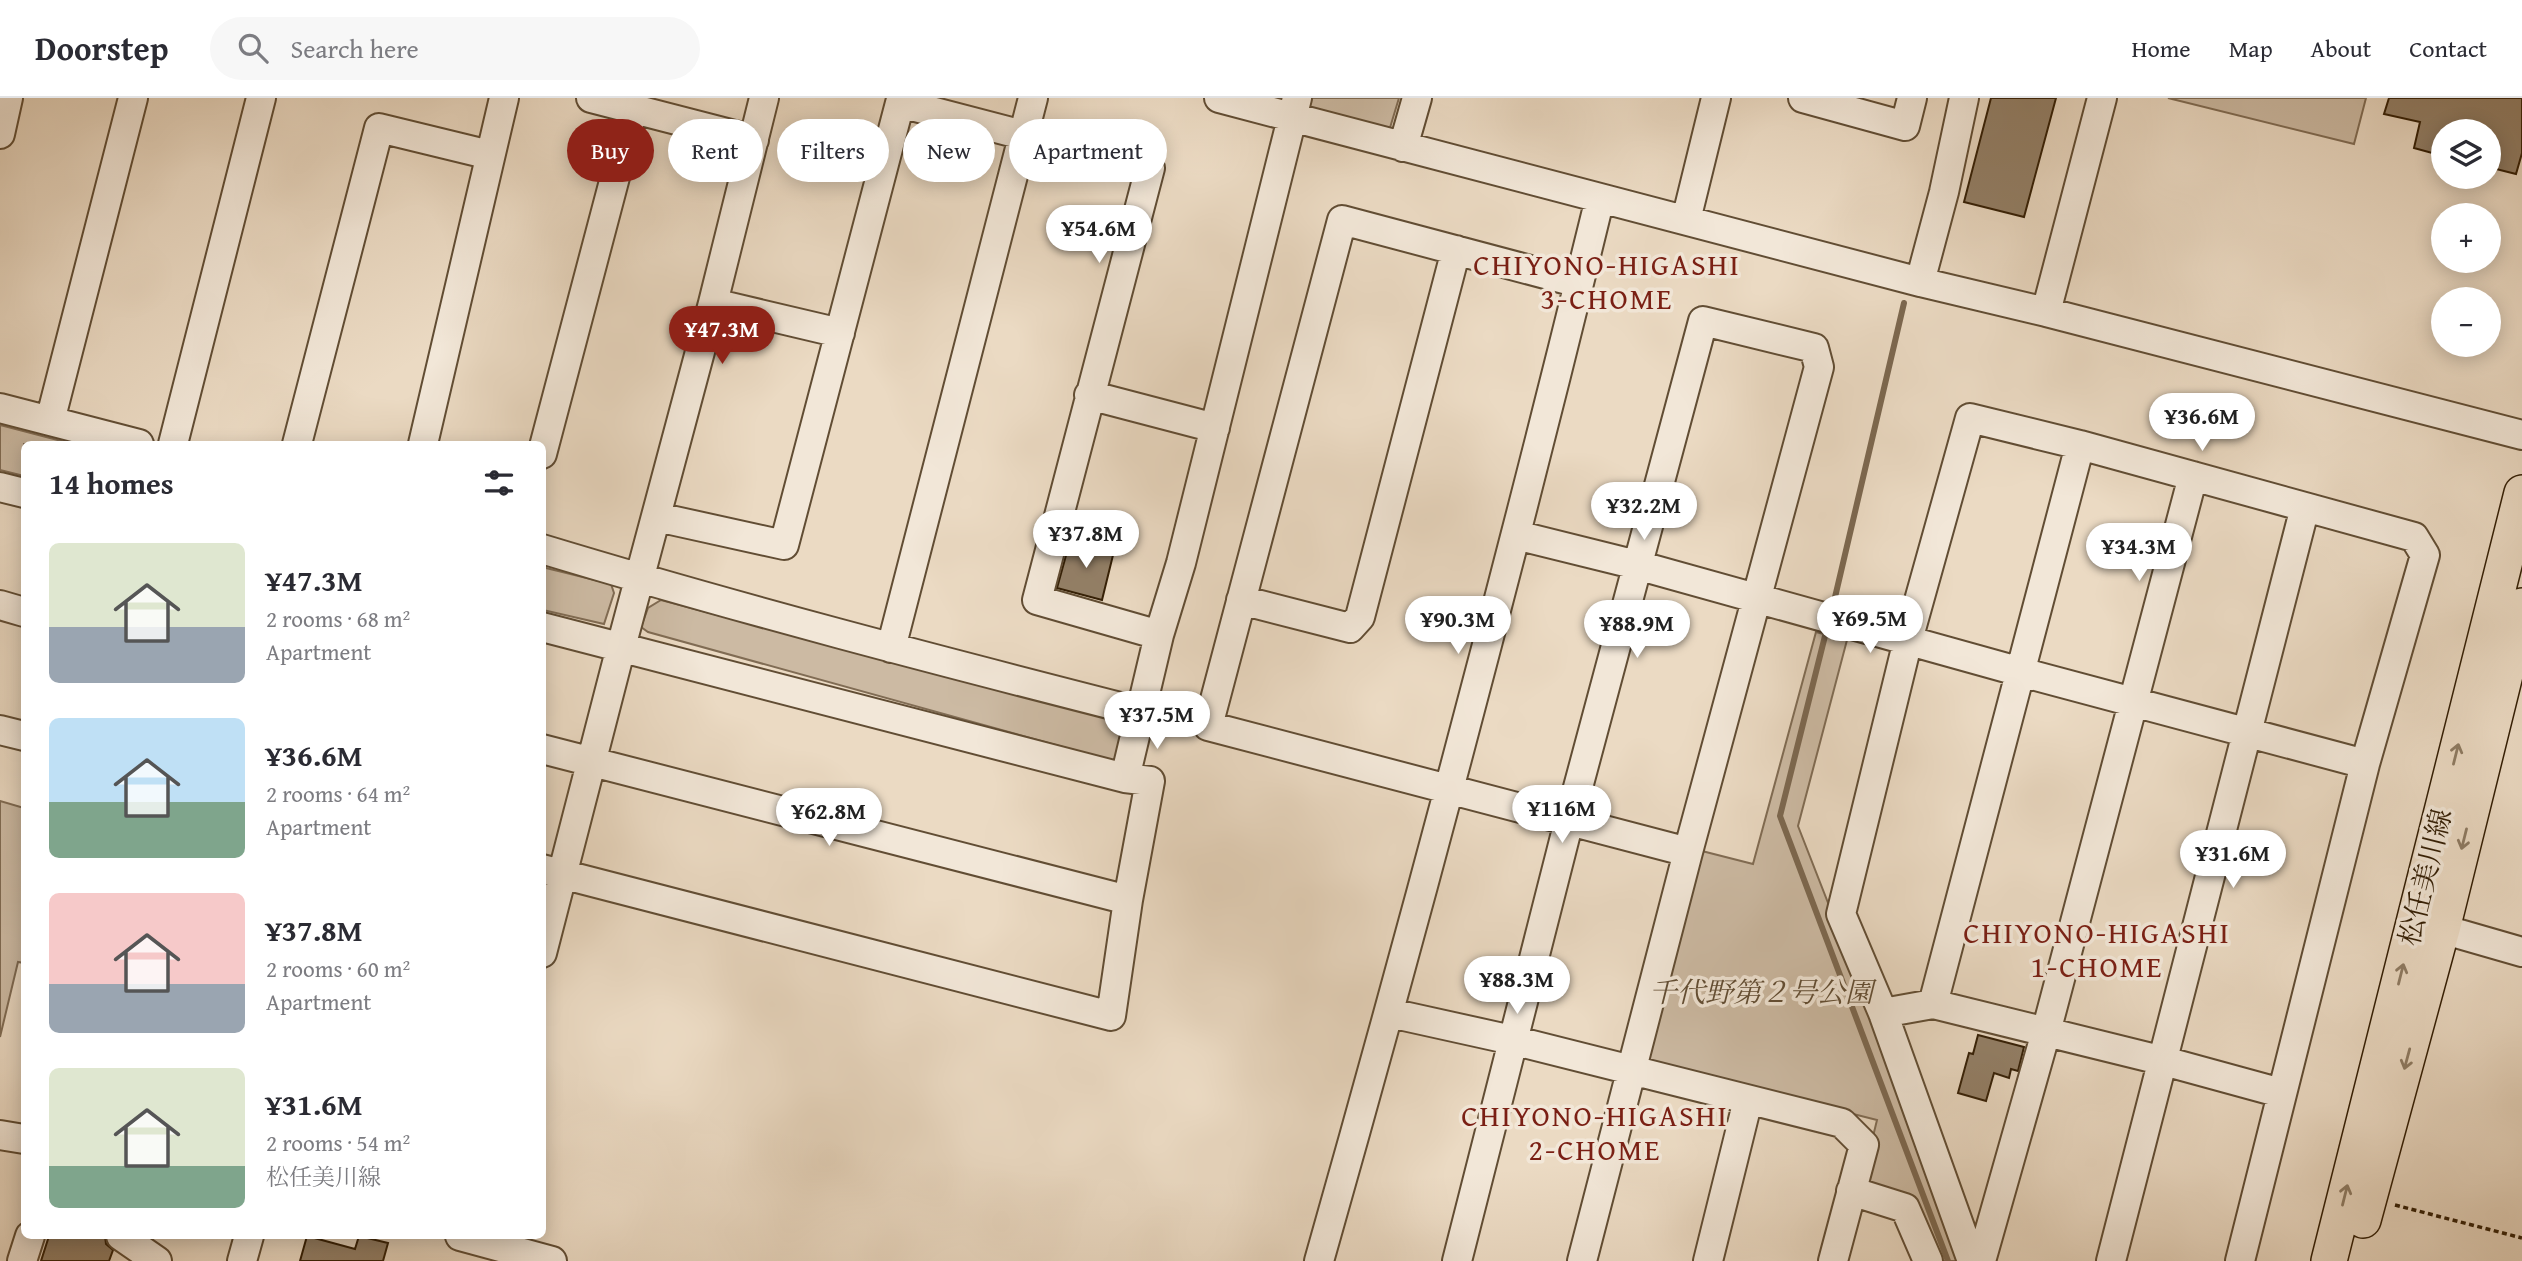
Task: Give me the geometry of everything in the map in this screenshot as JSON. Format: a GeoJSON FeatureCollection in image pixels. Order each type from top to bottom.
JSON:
{"type":"FeatureCollection","features":[{"type":"Feature","properties":{"kind":"main road","name":"松任美川線"},"geometry":{"type":"LineString","coordinates":[[2329,1261],[2522,493]]}},
{"type":"Feature","properties":{"kind":"main road","name":"松任美川線"},"geometry":{"type":"LineString","coordinates":[[2352,1261],[2442,929],[2522,606]]}},
{"type":"Feature","properties":{"kind":"street"},"geometry":{"type":"LineString","coordinates":[[0,134],[8,98]]}},
{"type":"Feature","properties":{"kind":"street"},"geometry":{"type":"LineString","coordinates":[[50,421],[133,98]]}},
{"type":"Feature","properties":{"kind":"street"},"geometry":{"type":"LineString","coordinates":[[174,441],[261,98]]}},
{"type":"Feature","properties":{"kind":"street"},"geometry":{"type":"LineString","coordinates":[[424,441],[504,98]]}},
{"type":"Feature","properties":{"kind":"street"},"geometry":{"type":"LineString","coordinates":[[591,98],[672,119]]}},
{"type":"Feature","properties":{"kind":"street"},"geometry":{"type":"LineString","coordinates":[[759,119],[764,98]]}},
{"type":"Feature","properties":{"kind":"street"},"geometry":{"type":"LineString","coordinates":[[1028,119],[1033,98]]}},
{"type":"Feature","properties":{"kind":"street"},"geometry":{"type":"LineString","coordinates":[[1219,98],[1294,108],[1403,147],[2522,435]]}},
{"type":"Feature","properties":{"kind":"street"},"geometry":{"type":"LineString","coordinates":[[1403,147],[1417,98]]}},
{"type":"Feature","properties":{"kind":"street"},"geometry":{"type":"LineString","coordinates":[[1686,220],[1716,98]]}},
{"type":"Feature","properties":{"kind":"street"},"geometry":{"type":"LineString","coordinates":[[1803,98],[1905,125],[1912,98]]}},
{"type":"Feature","properties":{"kind":"street"},"geometry":{"type":"LineString","coordinates":[[1920,282],[1944,192],[1964,98]]}},
{"type":"Feature","properties":{"kind":"street"},"geometry":{"type":"LineString","coordinates":[[2046,312],[2102,98]]}},
{"type":"Feature","properties":{"kind":"street"},"geometry":{"type":"LineString","coordinates":[[657,517],[784,545],[900,103],[1009,130]]}},
{"type":"Feature","properties":{"kind":"street"},"geometry":{"type":"LineString","coordinates":[[1125,778],[1158,635],[1181,563],[1294,108]]}},
{"type":"Feature","properties":{"kind":"street"},"geometry":{"type":"LineString","coordinates":[[545,441],[633,109]]}},
{"type":"Feature","properties":{"kind":"street"},"geometry":{"type":"LineString","coordinates":[[299,441],[379,128],[490,155]]}},
{"type":"Feature","properties":{"kind":"street"},"geometry":{"type":"LineString","coordinates":[[546,924],[553,872],[592,762],[743,182]]}},
{"type":"Feature","properties":{"kind":"street"},"geometry":{"type":"LineString","coordinates":[[891,648],[1012,182]]}},
{"type":"Feature","properties":{"kind":"street"},"geometry":{"type":"LineString","coordinates":[[1146,182],[1037,600],[1158,635]]}},
{"type":"Feature","properties":{"kind":"street"},"geometry":{"type":"LineString","coordinates":[[1320,1261],[1390,1013],[1516,535],[1600,198]]}},
{"type":"Feature","properties":{"kind":"street"},"geometry":{"type":"LineString","coordinates":[[1579,283],[1342,220],[1208,726],[1688,852]]}},
{"type":"Feature","properties":{"kind":"street"},"geometry":{"type":"LineString","coordinates":[[1241,600],[1349,628],[1360,617],[1456,250]]}},
{"type":"Feature","properties":{"kind":"street"},"geometry":{"type":"LineString","coordinates":[[713,303],[840,333]]}},
{"type":"Feature","properties":{"kind":"street"},"geometry":{"type":"LineString","coordinates":[[1457,1261],[1569,821],[1703,321],[1814,348],[1819,367],[1688,852],[1582,1261]]}},
{"type":"Feature","properties":{"kind":"street"},"geometry":{"type":"LineString","coordinates":[[1089,396],[1215,428]]}},
{"type":"Feature","properties":{"kind":"street"},"geometry":{"type":"LineString","coordinates":[[0,408],[127,441]]}},
{"type":"Feature","properties":{"kind":"street"},"geometry":{"type":"LineString","coordinates":[[1972,1261],[1883,1013],[1842,915],[1908,640],[1970,418],[2080,445],[2414,537],[2425,555],[2365,764],[2240,1261]]}},
{"type":"Feature","properties":{"kind":"street"},"geometry":{"type":"LineString","coordinates":[[1933,1004],[2080,445]]}},
{"type":"Feature","properties":{"kind":"street"},"geometry":{"type":"LineString","coordinates":[[1981,1261],[2046,1032],[2193,476]]}},
{"type":"Feature","properties":{"kind":"street"},"geometry":{"type":"LineString","coordinates":[[0,486],[21,493]]}},
{"type":"Feature","properties":{"kind":"street"},"geometry":{"type":"LineString","coordinates":[[2111,1261],[2305,507]]}},
{"type":"Feature","properties":{"kind":"street"},"geometry":{"type":"LineString","coordinates":[[1516,535],[1637,565],[2132,703],[2365,764]]}},
{"type":"Feature","properties":{"kind":"street"},"geometry":{"type":"LineString","coordinates":[[546,549],[891,648],[1140,712]]}},
{"type":"Feature","properties":{"kind":"street"},"geometry":{"type":"LineString","coordinates":[[0,605],[21,611]]}},
{"type":"Feature","properties":{"kind":"street"},"geometry":{"type":"LineString","coordinates":[[546,628],[1125,778],[1150,781],[1128,900],[1111,1016],[553,872]]}},
{"type":"Feature","properties":{"kind":"street"},"geometry":{"type":"LineString","coordinates":[[0,730],[21,735]]}},
{"type":"Feature","properties":{"kind":"street"},"geometry":{"type":"LineString","coordinates":[[546,750],[1128,900]]}},
{"type":"Feature","properties":{"kind":"street"},"geometry":{"type":"LineString","coordinates":[[2442,929],[2522,952]]}},
{"type":"Feature","properties":{"kind":"street"},"geometry":{"type":"LineString","coordinates":[[1883,1013],[1933,1004],[2281,1093]]}},
{"type":"Feature","properties":{"kind":"street"},"geometry":{"type":"LineString","coordinates":[[1390,1013],[1512,1040],[1842,1123],[1864,1145],[1833,1261]]}},
{"type":"Feature","properties":{"kind":"street"},"geometry":{"type":"LineString","coordinates":[[1708,1261],[1748,1100]]}},
{"type":"Feature","properties":{"kind":"street"},"geometry":{"type":"LineString","coordinates":[[1851,1191],[1905,1208],[1928,1261]]}},
{"type":"Feature","properties":{"kind":"street"},"geometry":{"type":"LineString","coordinates":[[22,1261],[29,1239]]}},
{"type":"Feature","properties":{"kind":"street"},"geometry":{"type":"LineString","coordinates":[[125,1239],[157,1261]]}},
{"type":"Feature","properties":{"kind":"street"},"geometry":{"type":"LineString","coordinates":[[242,1261],[248,1239]]}},
{"type":"Feature","properties":{"kind":"street"},"geometry":{"type":"LineString","coordinates":[[474,1239],[537,1259]]}},
{"type":"Feature","properties":{"kind":"path"},"geometry":{"type":"LineString","coordinates":[[2369,1198],[2522,1238]]}},
{"type":"Feature","properties":{"kind":"green space"},"geometry":{"type":"Polygon","coordinates":[[[1308,98],[1399,98],[1389,131],[1306,107],[1308,98]]]}},
{"type":"Feature","properties":{"kind":"green space"},"geometry":{"type":"Polygon","coordinates":[[[2168,98],[2366,98],[2354,144],[2168,98]]]}},
{"type":"Feature","properties":{"kind":"green space"},"geometry":{"type":"Polygon","coordinates":[[[0,425],[61,441],[21,441],[21,475],[0,470],[0,425]]]}},
{"type":"Feature","properties":{"kind":"green space"},"geometry":{"type":"Polygon","coordinates":[[[546,568],[611,584],[614,593],[604,624],[546,611],[546,568]]]}},
{"type":"Feature","properties":{"kind":"green space"},"geometry":{"type":"Polygon","coordinates":[[[661,600],[1113,720],[1125,735],[1121,763],[648,632],[641,627],[648,608],[661,600]]]}},
{"type":"Feature","properties":{"kind":"green space","name":"千代野第２号公園"},"geometry":{"type":"Polygon","coordinates":[[[1816,632],[1847,640],[1798,826],[1968,1261],[1935,1261],[1909,1201],[1861,1186],[1877,1120],[1651,1063],[1645,1054],[1698,850],[1753,864],[1816,632]]]}},
{"type":"Feature","properties":{"kind":"green space"},"geometry":{"type":"Polygon","coordinates":[[[0,801],[21,807],[21,962],[18,962],[0,1037],[0,801]]]}},
{"type":"Feature","properties":{"kind":"building"},"geometry":{"type":"Polygon","coordinates":[[[1991,98],[2056,98],[2024,217],[1964,202],[1991,98]]]}},
{"type":"Feature","properties":{"kind":"building"},"geometry":{"type":"Polygon","coordinates":[[[2389,98],[2522,98],[2522,153],[2516,174],[2501,170],[2501,119],[2431,119],[2431,153],[2414,148],[2420,122],[2384,114],[2389,98]]]}},
{"type":"Feature","properties":{"kind":"building"},"geometry":{"type":"Polygon","coordinates":[[[1070,541],[1114,551],[1102,600],[1057,588],[1070,541]]]}},
{"type":"Feature","properties":{"kind":"building"},"geometry":{"type":"Polygon","coordinates":[[[1978,1035],[2024,1047],[2018,1071],[2011,1069],[2009,1078],[1994,1073],[1986,1101],[1958,1093],[1969,1053],[1973,1054],[1978,1035]]]}},
{"type":"Feature","properties":{"kind":"building"},"geometry":{"type":"Polygon","coordinates":[[[48,1239],[105,1239],[106,1244],[113,1250],[109,1261],[41,1261],[48,1239]]]}},
{"type":"Feature","properties":{"kind":"building"},"geometry":{"type":"Polygon","coordinates":[[[306,1239],[318,1239],[355,1249],[358,1239],[388,1243],[383,1261],[300,1261],[306,1239]]]}},
{"type":"Feature","properties":{"kind":"waterway"},"geometry":{"type":"LineString","coordinates":[[1832,610],[1904,303]]}},
{"type":"Feature","properties":{"kind":"waterway"},"geometry":{"type":"LineString","coordinates":[[1828,624],[1780,816],[1948,1261]]}},
{"type":"Feature","properties":{"kind":"district","name":"CHIYONO-HIGASHI 3-CHOME"},"geometry":{"type":"Point","coordinates":[1607,282]}},
{"type":"Feature","properties":{"kind":"district","name":"CHIYONO-HIGASHI 1-CHOME"},"geometry":{"type":"Point","coordinates":[2097,950]}},
{"type":"Feature","properties":{"kind":"district","name":"CHIYONO-HIGASHI 2-CHOME"},"geometry":{"type":"Point","coordinates":[1595,1133]}}]}
